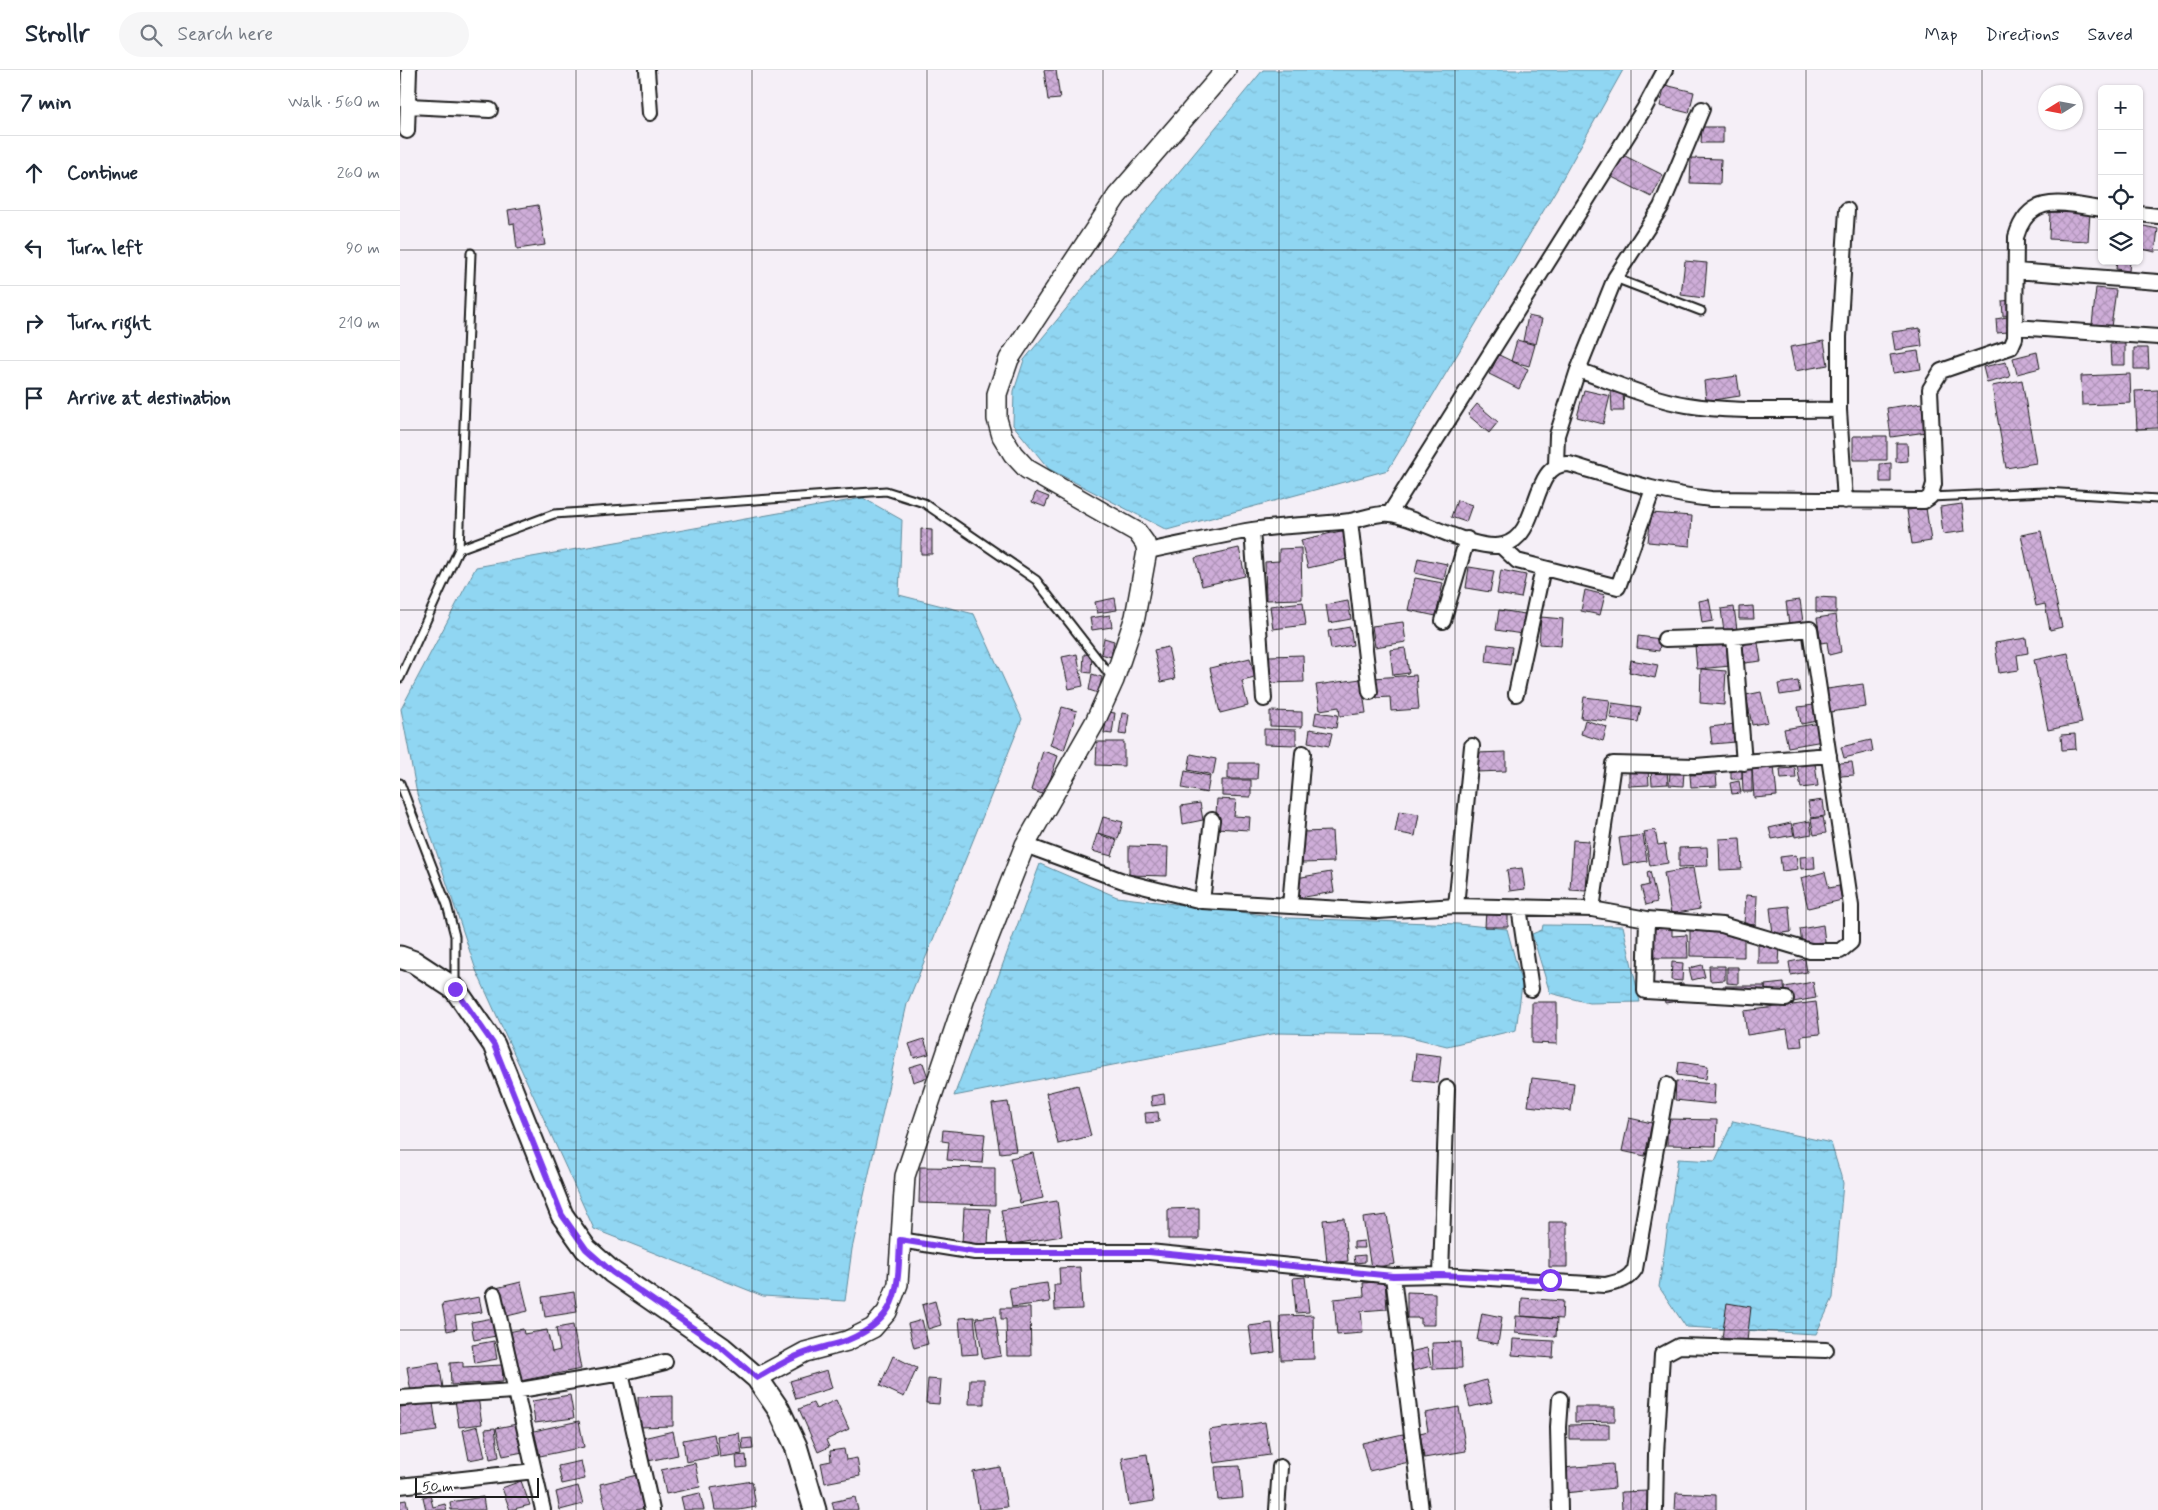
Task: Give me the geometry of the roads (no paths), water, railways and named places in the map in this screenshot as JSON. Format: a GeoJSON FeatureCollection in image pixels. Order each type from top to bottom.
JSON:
{"type":"FeatureCollection","features":[{"type":"Feature","properties":{"kind":"main road"},"geometry":{"type":"LineString","coordinates":[[400,957],[414,962],[455,989],[494,1045],[562,1215],[586,1249],[612,1272],[722,1348],[757,1378],[779,1410],[796,1446],[815,1510]]}},
{"type":"Feature","properties":{"kind":"street"},"geometry":{"type":"LineString","coordinates":[[407,131],[410,70]]}},
{"type":"Feature","properties":{"kind":"street"},"geometry":{"type":"LineString","coordinates":[[647,70],[650,113]]}},
{"type":"Feature","properties":{"kind":"street"},"geometry":{"type":"LineString","coordinates":[[757,1378],[806,1352],[847,1341],[873,1328],[887,1312],[898,1284],[905,1176],[965,998],[1025,845],[1095,722],[1114,680],[1135,617],[1148,551],[1145,543],[1137,532],[1027,469],[1013,454],[1002,436],[997,419],[996,394],[1009,359],[1117,196],[1226,70]]}},
{"type":"Feature","properties":{"kind":"street"},"geometry":{"type":"LineString","coordinates":[[1390,513],[1644,109],[1665,70]]}},
{"type":"Feature","properties":{"kind":"street"},"geometry":{"type":"LineString","coordinates":[[408,106],[490,110]]}},
{"type":"Feature","properties":{"kind":"street"},"geometry":{"type":"LineString","coordinates":[[1556,465],[1558,435],[1578,370],[1616,278],[1662,207],[1702,109]]}},
{"type":"Feature","properties":{"kind":"street"},"geometry":{"type":"LineString","coordinates":[[1148,551],[1252,530],[1350,521],[1390,513],[1483,545],[1501,546],[1514,542],[1522,533],[1548,471],[1556,465],[1569,464],[1653,489],[1684,496],[1711,499],[1924,500],[1930,497],[1934,484],[1930,389],[1934,381],[1941,372],[2011,347],[2015,338],[2016,237],[2020,225],[2030,212],[2038,206],[2052,202],[2098,208]]}},
{"type":"Feature","properties":{"kind":"street"},"geometry":{"type":"LineString","coordinates":[[1845,501],[1839,410],[1839,337],[1847,210]]}},
{"type":"Feature","properties":{"kind":"street"},"geometry":{"type":"LineString","coordinates":[[2143,214],[2158,216]]}},
{"type":"Feature","properties":{"kind":"street"},"geometry":{"type":"LineString","coordinates":[[2016,271],[2158,282]]}},
{"type":"Feature","properties":{"kind":"street"},"geometry":{"type":"LineString","coordinates":[[2015,327],[2158,337]]}},
{"type":"Feature","properties":{"kind":"street"},"geometry":{"type":"LineString","coordinates":[[1578,370],[1653,396],[1686,405],[1726,408],[1839,410]]}},
{"type":"Feature","properties":{"kind":"street"},"geometry":{"type":"LineString","coordinates":[[1501,546],[1517,561],[1618,587],[1653,489]]}},
{"type":"Feature","properties":{"kind":"street"},"geometry":{"type":"LineString","coordinates":[[1350,521],[1370,692]]}},
{"type":"Feature","properties":{"kind":"street"},"geometry":{"type":"LineString","coordinates":[[1252,530],[1264,700]]}},
{"type":"Feature","properties":{"kind":"street"},"geometry":{"type":"LineString","coordinates":[[1443,621],[1467,540]]}},
{"type":"Feature","properties":{"kind":"street"},"geometry":{"type":"LineString","coordinates":[[1516,694],[1543,568]]}},
{"type":"Feature","properties":{"kind":"street"},"geometry":{"type":"LineString","coordinates":[[1025,845],[1126,882],[1202,901],[1378,911],[1456,906],[1592,909],[1647,919],[1722,925],[1810,951],[1840,951],[1851,942],[1851,906],[1810,630],[1734,637],[1665,639]]}},
{"type":"Feature","properties":{"kind":"street"},"geometry":{"type":"LineString","coordinates":[[1734,637],[1744,763]]}},
{"type":"Feature","properties":{"kind":"street"},"geometry":{"type":"LineString","coordinates":[[1456,906],[1472,746]]}},
{"type":"Feature","properties":{"kind":"street"},"geometry":{"type":"LineString","coordinates":[[1290,906],[1303,753]]}},
{"type":"Feature","properties":{"kind":"street"},"geometry":{"type":"LineString","coordinates":[[1592,909],[1613,764],[1696,766],[1829,755]]}},
{"type":"Feature","properties":{"kind":"street"},"geometry":{"type":"LineString","coordinates":[[1202,901],[1212,820]]}},
{"type":"Feature","properties":{"kind":"street"},"geometry":{"type":"LineString","coordinates":[[1518,906],[1531,989]]}},
{"type":"Feature","properties":{"kind":"street"},"geometry":{"type":"LineString","coordinates":[[1647,919],[1644,991],[1786,999]]}},
{"type":"Feature","properties":{"kind":"street"},"geometry":{"type":"LineString","coordinates":[[900,1240],[976,1252],[1149,1252],[1393,1276],[1441,1275],[1605,1285],[1622,1282],[1630,1277],[1635,1269],[1667,1085]]}},
{"type":"Feature","properties":{"kind":"street"},"geometry":{"type":"LineString","coordinates":[[1441,1275],[1447,1088]]}},
{"type":"Feature","properties":{"kind":"street"},"geometry":{"type":"LineString","coordinates":[[1393,1276],[1421,1510]]}},
{"type":"Feature","properties":{"kind":"street"},"geometry":{"type":"LineString","coordinates":[[494,1295],[514,1391],[543,1510]]}},
{"type":"Feature","properties":{"kind":"street"},"geometry":{"type":"LineString","coordinates":[[1655,1510],[1656,1454],[1662,1355],[1679,1346],[1826,1350]]}},
{"type":"Feature","properties":{"kind":"street"},"geometry":{"type":"LineString","coordinates":[[400,1398],[514,1391],[621,1373],[665,1362]]}},
{"type":"Feature","properties":{"kind":"street"},"geometry":{"type":"LineString","coordinates":[[621,1373],[652,1510]]}},
{"type":"Feature","properties":{"kind":"street"},"geometry":{"type":"LineString","coordinates":[[1560,1399],[1558,1427],[1560,1510]]}},
{"type":"Feature","properties":{"kind":"street"},"geometry":{"type":"LineString","coordinates":[[1277,1510],[1280,1468]]}},
{"type":"Feature","properties":{"kind":"street"},"geometry":{"type":"LineString","coordinates":[[400,1486],[534,1471]]}},
{"type":"Feature","properties":{"kind":"lane"},"geometry":{"type":"LineString","coordinates":[[400,678],[459,549],[471,253]]}},
{"type":"Feature","properties":{"kind":"lane"},"geometry":{"type":"LineString","coordinates":[[1616,278],[1701,311]]}},
{"type":"Feature","properties":{"kind":"lane"},"geometry":{"type":"LineString","coordinates":[[459,549],[554,514],[886,491],[924,503],[1036,580],[1114,680]]}},
{"type":"Feature","properties":{"kind":"lane"},"geometry":{"type":"LineString","coordinates":[[1930,497],[2045,492],[2158,499]]}},
{"type":"Feature","properties":{"kind":"lane"},"geometry":{"type":"LineString","coordinates":[[400,784],[447,905],[454,936],[455,989]]}},
{"type":"Feature","properties":{"kind":"water"},"geometry":{"type":"Polygon","coordinates":[[[1263,70],[1623,70],[1556,190],[1388,470],[1167,530],[1049,469],[1013,425],[1014,391],[1024,360],[1263,70]]]}},
{"type":"Feature","properties":{"kind":"water"},"geometry":{"type":"Polygon","coordinates":[[[863,498],[902,520],[899,595],[974,614],[1022,719],[907,1004],[852,1249],[845,1301],[763,1296],[594,1229],[476,970],[417,794],[401,709],[476,567],[863,498]]]}},
{"type":"Feature","properties":{"kind":"water"},"geometry":{"type":"Polygon","coordinates":[[[1040,864],[1117,897],[1288,918],[1458,924],[1507,929],[1522,985],[1516,1030],[1447,1046],[1402,1035],[1277,1033],[954,1096],[1040,864]]]}},
{"type":"Feature","properties":{"kind":"water"},"geometry":{"type":"Polygon","coordinates":[[[1543,925],[1623,926],[1640,1002],[1589,1003],[1550,993],[1532,934],[1542,930],[1543,925]]]}},
{"type":"Feature","properties":{"kind":"water"},"geometry":{"type":"Polygon","coordinates":[[[1733,1121],[1831,1143],[1843,1183],[1833,1298],[1816,1334],[1686,1327],[1659,1287],[1678,1159],[1715,1161],[1733,1121]]]}}]}
